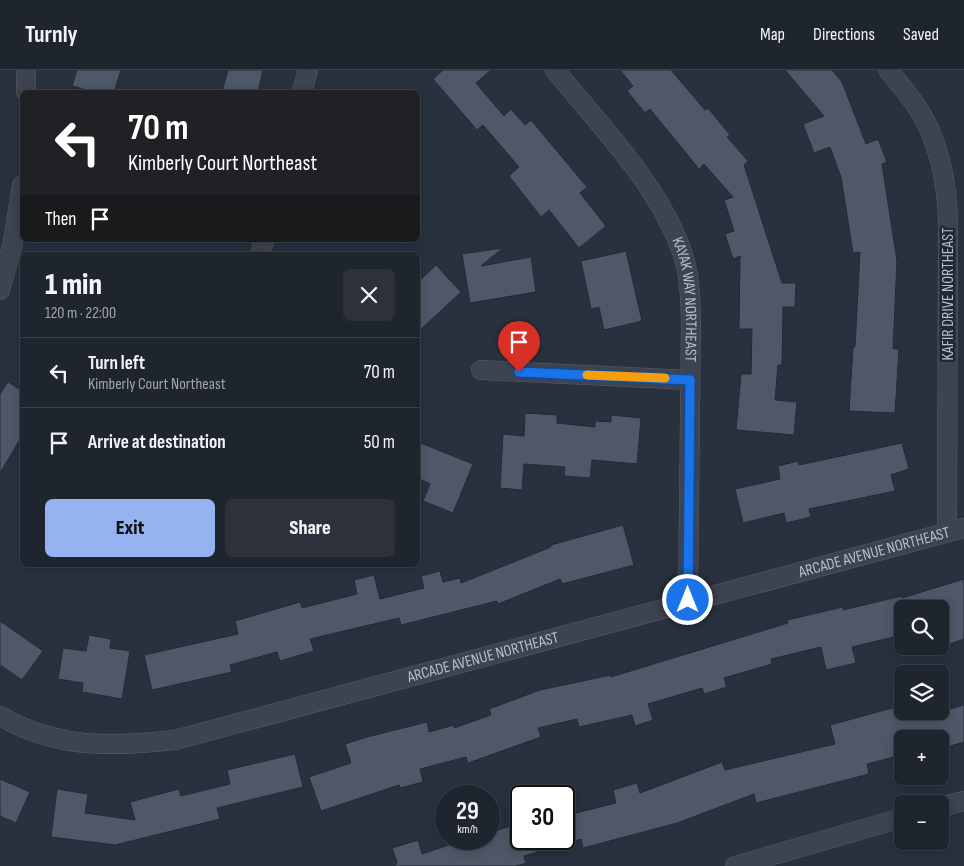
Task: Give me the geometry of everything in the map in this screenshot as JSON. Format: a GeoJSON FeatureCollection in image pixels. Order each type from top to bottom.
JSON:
{"type":"FeatureCollection","features":[{"type":"Feature","properties":{"kind":"street"},"geometry":{"type":"LineString","coordinates":[[26,70],[26,90]]}},
{"type":"Feature","properties":{"kind":"street"},"geometry":{"type":"LineString","coordinates":[[303,90],[308,70]]}},
{"type":"Feature","properties":{"kind":"street","name":"KAYAK WAY NORTHEAST"},"geometry":{"type":"LineString","coordinates":[[555,70],[637,172],[666,216],[684,257],[690,283],[688,600]]}},
{"type":"Feature","properties":{"kind":"street","name":"KAFIR DRIVE NORTHEAST"},"geometry":{"type":"LineString","coordinates":[[888,70],[916,105],[927,126],[946,181],[955,530]]}},
{"type":"Feature","properties":{"kind":"street"},"geometry":{"type":"LineString","coordinates":[[0,290],[12,247],[20,197]]}},
{"type":"Feature","properties":{"kind":"street"},"geometry":{"type":"LineString","coordinates":[[481,370],[690,380]]}},
{"type":"Feature","properties":{"kind":"street","name":"ARCADE AVENUE NORTHEAST"},"geometry":{"type":"LineString","coordinates":[[0,716],[54,738],[92,746],[132,745],[175,740],[688,600],[955,530]]}},
{"type":"Feature","properties":{"kind":"street"},"geometry":{"type":"LineString","coordinates":[[949,805],[964,801]]}},
{"type":"Feature","properties":{"kind":"street"},"geometry":{"type":"LineString","coordinates":[[735,866],[894,820]]}},
{"type":"Feature","properties":{"kind":"building"},"geometry":{"type":"Polygon","coordinates":[[[77,70],[121,70],[115,90],[87,90],[72,86],[77,70]]]}},
{"type":"Feature","properties":{"kind":"building"},"geometry":{"type":"Polygon","coordinates":[[[228,70],[263,70],[258,90],[223,90],[228,70]]]}},
{"type":"Feature","properties":{"kind":"building"},"geometry":{"type":"Polygon","coordinates":[[[443,70],[491,70],[476,83],[504,116],[511,109],[525,125],[531,120],[587,187],[580,193],[606,226],[579,248],[549,210],[541,217],[509,176],[519,167],[483,125],[477,130],[433,79],[443,70]]]}},
{"type":"Feature","properties":{"kind":"building"},"geometry":{"type":"Polygon","coordinates":[[[620,70],[671,70],[705,110],[708,108],[730,135],[727,137],[748,161],[744,165],[782,283],[796,283],[795,307],[783,307],[782,365],[778,365],[775,400],[797,402],[794,435],[736,430],[741,374],[751,374],[752,329],[739,329],[740,256],[733,259],[725,234],[734,231],[724,200],[733,197],[704,164],[699,169],[650,109],[645,113],[627,91],[633,86],[620,70]]]}},
{"type":"Feature","properties":{"kind":"building"},"geometry":{"type":"Polygon","coordinates":[[[785,70],[832,70],[842,82],[866,144],[878,139],[887,162],[882,164],[897,261],[893,349],[899,349],[895,413],[849,411],[853,347],[855,347],[860,252],[853,253],[841,177],[830,147],[814,153],[803,124],[824,116],[785,70]]]}},
{"type":"Feature","properties":{"kind":"building"},"geometry":{"type":"Polygon","coordinates":[[[503,248],[481,266],[531,257],[536,292],[470,303],[462,254],[503,248]]]}},
{"type":"Feature","properties":{"kind":"building"},"geometry":{"type":"Polygon","coordinates":[[[626,251],[642,321],[604,330],[599,307],[591,309],[581,261],[626,251]]]}},
{"type":"Feature","properties":{"kind":"building"},"geometry":{"type":"Polygon","coordinates":[[[436,265],[461,292],[420,330],[420,280],[436,265]]]}},
{"type":"Feature","properties":{"kind":"building"},"geometry":{"type":"Polygon","coordinates":[[[8,382],[20,390],[20,439],[0,473],[0,394],[8,382]]]}},
{"type":"Feature","properties":{"kind":"building"},"geometry":{"type":"Polygon","coordinates":[[[525,413],[557,415],[557,423],[595,427],[595,421],[611,422],[611,415],[641,418],[637,464],[592,460],[590,478],[564,476],[565,467],[524,464],[522,490],[500,488],[503,434],[524,436],[525,413]]]}},
{"type":"Feature","properties":{"kind":"building"},"geometry":{"type":"Polygon","coordinates":[[[420,443],[473,464],[453,513],[423,501],[430,484],[420,479],[420,443]]]}},
{"type":"Feature","properties":{"kind":"building"},"geometry":{"type":"Polygon","coordinates":[[[902,443],[909,469],[891,475],[895,491],[809,509],[811,517],[786,523],[784,513],[743,523],[735,489],[780,479],[778,466],[798,461],[799,465],[902,443]]]}},
{"type":"Feature","properties":{"kind":"building"},"geometry":{"type":"Polygon","coordinates":[[[623,525],[634,565],[562,584],[560,579],[498,604],[497,601],[401,625],[399,618],[310,639],[314,651],[280,661],[277,652],[230,665],[232,672],[152,690],[144,655],[238,634],[235,621],[300,602],[302,608],[357,594],[354,580],[374,575],[380,599],[424,588],[421,576],[440,571],[443,582],[460,578],[461,583],[551,547],[551,545],[623,525]]]}},
{"type":"Feature","properties":{"kind":"building"},"geometry":{"type":"Polygon","coordinates":[[[964,579],[964,639],[949,644],[949,600],[894,600],[894,637],[852,647],[856,663],[826,670],[821,647],[771,659],[772,664],[724,678],[727,687],[704,694],[702,688],[648,704],[653,720],[635,726],[632,715],[579,727],[577,719],[538,728],[541,737],[468,763],[466,757],[420,769],[423,782],[400,788],[399,785],[321,811],[309,777],[351,763],[345,744],[367,737],[427,722],[429,732],[454,725],[454,728],[491,715],[489,709],[540,690],[611,675],[611,677],[788,623],[787,620],[843,607],[843,610],[902,596],[902,598],[964,579]]]}},
{"type":"Feature","properties":{"kind":"building"},"geometry":{"type":"Polygon","coordinates":[[[0,621],[43,651],[22,680],[0,665],[0,621]]]}},
{"type":"Feature","properties":{"kind":"building"},"geometry":{"type":"Polygon","coordinates":[[[89,635],[111,639],[110,648],[130,651],[122,699],[82,692],[83,683],[58,679],[63,648],[86,651],[89,635]]]}},
{"type":"Feature","properties":{"kind":"building"},"geometry":{"type":"Polygon","coordinates":[[[964,705],[964,742],[949,746],[949,730],[894,730],[894,757],[867,764],[869,774],[756,803],[754,794],[677,823],[583,848],[581,839],[575,841],[575,813],[616,803],[613,790],[637,783],[640,793],[722,762],[725,770],[835,744],[830,725],[894,708],[894,720],[949,720],[949,709],[964,705]]]}},
{"type":"Feature","properties":{"kind":"building"},"geometry":{"type":"Polygon","coordinates":[[[295,754],[303,787],[217,808],[220,819],[115,845],[51,837],[57,789],[88,794],[85,813],[135,820],[130,802],[179,789],[181,796],[230,784],[227,770],[295,754]]]}},
{"type":"Feature","properties":{"kind":"building"},"geometry":{"type":"Polygon","coordinates":[[[0,779],[30,792],[16,823],[0,816],[0,779]]]}},
{"type":"Feature","properties":{"kind":"building"},"geometry":{"type":"Polygon","coordinates":[[[510,826],[510,850],[544,850],[524,856],[526,863],[516,866],[395,866],[397,862],[392,848],[418,840],[422,854],[435,850],[500,850],[500,829],[510,826]]]}},
{"type":"Feature","properties":{"kind":"slow traffic"},"geometry":{"type":"LineString","coordinates":[[587,375],[665,378]]}},
{"type":"Feature","properties":{"kind":"route"},"geometry":{"type":"LineString","coordinates":[[519,372],[690,380],[688,600]]}}]}
